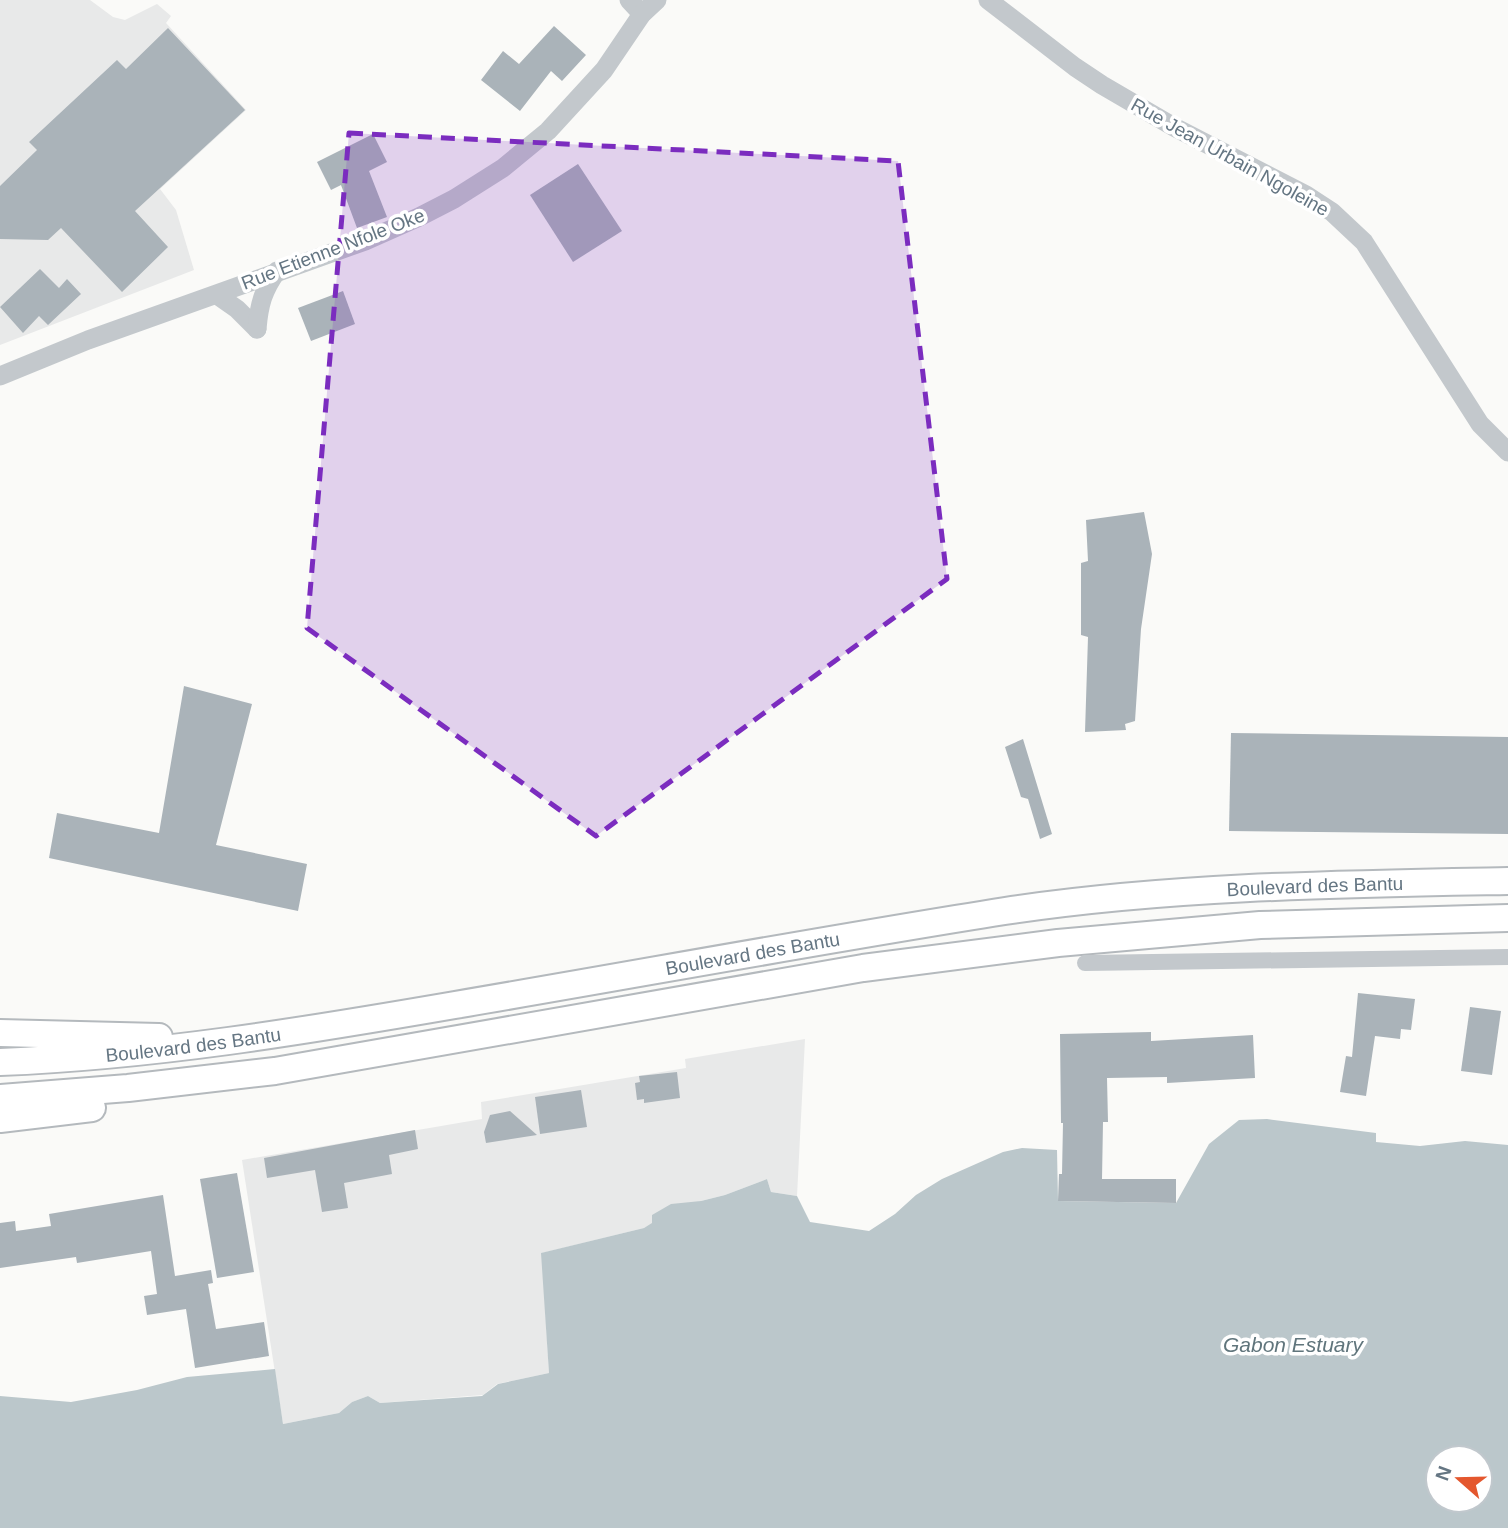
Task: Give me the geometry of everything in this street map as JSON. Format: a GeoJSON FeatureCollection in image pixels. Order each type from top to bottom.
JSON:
{"type":"FeatureCollection","features":[{"type":"Feature","properties":{"kind":"highway","name":"Boulevard des Bantu"},"geometry":{"type":"LineString","coordinates":[[0,1062],[111,1056],[235,1040],[1008,911],[1159,894],[1328,885],[1508,881]]}},
{"type":"Feature","properties":{"kind":"highway","name":"Boulevard des Bantu"},"geometry":{"type":"LineString","coordinates":[[0,1098],[115,1089],[275,1071],[863,968],[1058,943],[1260,925],[1508,918]]}},
{"type":"Feature","properties":{"kind":"highway"},"geometry":{"type":"LineString","coordinates":[[0,1033],[235,1040]]}},
{"type":"Feature","properties":{"kind":"highway"},"geometry":{"type":"LineString","coordinates":[[0,1119],[184,1094],[256,1080],[275,1071]]}},
{"type":"Feature","properties":{"kind":"street"},"geometry":{"type":"LineString","coordinates":[[635,7],[657,0]]}},
{"type":"Feature","properties":{"kind":"street","name":"Rue Jean Urbain Ngoleine"},"geometry":{"type":"LineString","coordinates":[[988,0],[1075,68],[1102,85],[1174,127],[1306,195],[1332,212],[1364,242],[1480,425],[1508,452]]}},
{"type":"Feature","properties":{"kind":"street","name":"Rue Etienne Nfole Oke"},"geometry":{"type":"LineString","coordinates":[[0,376],[88,340],[365,241],[419,218],[524,153],[576,103],[604,70],[635,7]]}},
{"type":"Feature","properties":{"kind":"street"},"geometry":{"type":"LineString","coordinates":[[216,295],[237,309],[257,329],[260,301],[265,287],[277,271]]}},
{"type":"Feature","properties":{"kind":"street"},"geometry":{"type":"LineString","coordinates":[[1085,963],[1508,957]]}},
{"type":"Feature","properties":{"kind":"highlighted area"},"geometry":{"type":"Polygon","coordinates":[[[349,133],[898,161],[947,579],[596,836],[307,628],[349,133]]]}},
{"type":"Feature","properties":{"kind":"shaded area"},"geometry":{"type":"Polygon","coordinates":[[[0,0],[90,0],[113,17],[125,20],[157,4],[171,16],[166,23],[246,110],[160,189],[176,210],[194,270],[0,345],[0,0]]]}},
{"type":"Feature","properties":{"kind":"shaded area"},"geometry":{"type":"Polygon","coordinates":[[[805,1039],[797,1196],[771,1192],[767,1179],[701,1201],[644,1228],[542,1253],[549,1373],[497,1384],[483,1395],[380,1403],[368,1396],[352,1402],[339,1413],[283,1424],[242,1160],[482,1119],[481,1102],[686,1068],[685,1059],[805,1039]]]}},
{"type":"Feature","properties":{"kind":"water","name":"Gabon Estuary"},"geometry":{"type":"Polygon","coordinates":[[[1267,1119],[1376,1133],[1376,1142],[1420,1146],[1465,1141],[1508,1145],[1508,1528],[0,1528],[0,1396],[71,1402],[137,1390],[187,1377],[275,1369],[283,1424],[339,1413],[352,1402],[368,1396],[380,1403],[482,1396],[498,1384],[549,1373],[541,1253],[644,1228],[652,1223],[652,1215],[671,1204],[725,1195],[767,1179],[771,1192],[797,1196],[810,1222],[869,1231],[942,1179],[1003,1152],[1022,1148],[1057,1150],[1058,1201],[1176,1203],[1209,1144],[1239,1120],[1267,1119]]]}},
{"type":"Feature","properties":{"kind":"building"},"geometry":{"type":"Polygon","coordinates":[[[554,26],[586,55],[562,81],[551,71],[520,111],[481,80],[503,51],[519,64],[554,26]]]}},
{"type":"Feature","properties":{"kind":"building"},"geometry":{"type":"Polygon","coordinates":[[[168,28],[245,110],[135,211],[168,247],[122,292],[61,228],[48,240],[0,239],[0,186],[37,150],[29,142],[117,60],[126,69],[168,28]]]}},
{"type":"Feature","properties":{"kind":"building"},"geometry":{"type":"Polygon","coordinates":[[[373,134],[387,162],[369,171],[387,217],[357,228],[341,185],[331,190],[317,162],[373,134]]]}},
{"type":"Feature","properties":{"kind":"building"},"geometry":{"type":"Polygon","coordinates":[[[578,164],[622,231],[573,262],[530,195],[578,164]]]}},
{"type":"Feature","properties":{"kind":"building"},"geometry":{"type":"Polygon","coordinates":[[[40,269],[59,288],[67,279],[81,294],[48,325],[39,316],[23,333],[0,307],[40,269]]]}},
{"type":"Feature","properties":{"kind":"building"},"geometry":{"type":"Polygon","coordinates":[[[343,291],[355,324],[311,341],[298,308],[343,291]]]}},
{"type":"Feature","properties":{"kind":"building"},"geometry":{"type":"Polygon","coordinates":[[[1144,512],[1152,554],[1141,629],[1135,721],[1125,724],[1126,730],[1085,732],[1088,637],[1081,635],[1081,563],[1088,561],[1086,520],[1144,512]]]}},
{"type":"Feature","properties":{"kind":"building"},"geometry":{"type":"Polygon","coordinates":[[[184,686],[252,704],[216,845],[307,864],[298,911],[49,858],[57,813],[159,833],[184,686]]]}},
{"type":"Feature","properties":{"kind":"building"},"geometry":{"type":"Polygon","coordinates":[[[1231,733],[1508,737],[1508,834],[1229,831],[1231,733]]]}},
{"type":"Feature","properties":{"kind":"building"},"geometry":{"type":"Polygon","coordinates":[[[1023,739],[1052,834],[1040,839],[1028,799],[1021,797],[1005,747],[1023,739]]]}},
{"type":"Feature","properties":{"kind":"building"},"geometry":{"type":"Polygon","coordinates":[[[1358,993],[1415,999],[1411,1030],[1401,1029],[1400,1039],[1375,1036],[1366,1096],[1340,1092],[1346,1056],[1352,1057],[1358,993]]]}},
{"type":"Feature","properties":{"kind":"building"},"geometry":{"type":"Polygon","coordinates":[[[1470,1007],[1501,1011],[1492,1075],[1461,1071],[1470,1007]]]}},
{"type":"Feature","properties":{"kind":"building"},"geometry":{"type":"Polygon","coordinates":[[[1151,1032],[1151,1041],[1253,1035],[1255,1078],[1167,1083],[1167,1077],[1107,1078],[1108,1122],[1103,1122],[1102,1179],[1176,1179],[1176,1203],[1058,1201],[1059,1174],[1062,1174],[1063,1123],[1060,1034],[1151,1032]]]}},
{"type":"Feature","properties":{"kind":"building"},"geometry":{"type":"Polygon","coordinates":[[[677,1072],[680,1098],[644,1103],[644,1099],[637,1100],[635,1083],[640,1082],[639,1076],[677,1072]]]}},
{"type":"Feature","properties":{"kind":"building"},"geometry":{"type":"Polygon","coordinates":[[[581,1090],[587,1127],[540,1134],[535,1097],[581,1090]]]}},
{"type":"Feature","properties":{"kind":"building"},"geometry":{"type":"Polygon","coordinates":[[[510,1111],[537,1135],[486,1143],[484,1132],[490,1115],[510,1111]]]}},
{"type":"Feature","properties":{"kind":"building"},"geometry":{"type":"Polygon","coordinates":[[[415,1130],[418,1149],[389,1155],[392,1174],[344,1183],[348,1208],[322,1212],[315,1170],[267,1178],[264,1158],[415,1130]]]}},
{"type":"Feature","properties":{"kind":"building"},"geometry":{"type":"Polygon","coordinates":[[[237,1173],[254,1272],[217,1278],[200,1179],[237,1173]]]}},
{"type":"Feature","properties":{"kind":"building"},"geometry":{"type":"Polygon","coordinates":[[[163,1195],[175,1276],[211,1270],[213,1283],[208,1284],[216,1329],[264,1322],[269,1356],[195,1368],[186,1309],[147,1315],[144,1296],[157,1294],[151,1251],[77,1263],[76,1257],[0,1268],[0,1223],[15,1221],[16,1231],[51,1226],[49,1214],[163,1195]]]}}]}
